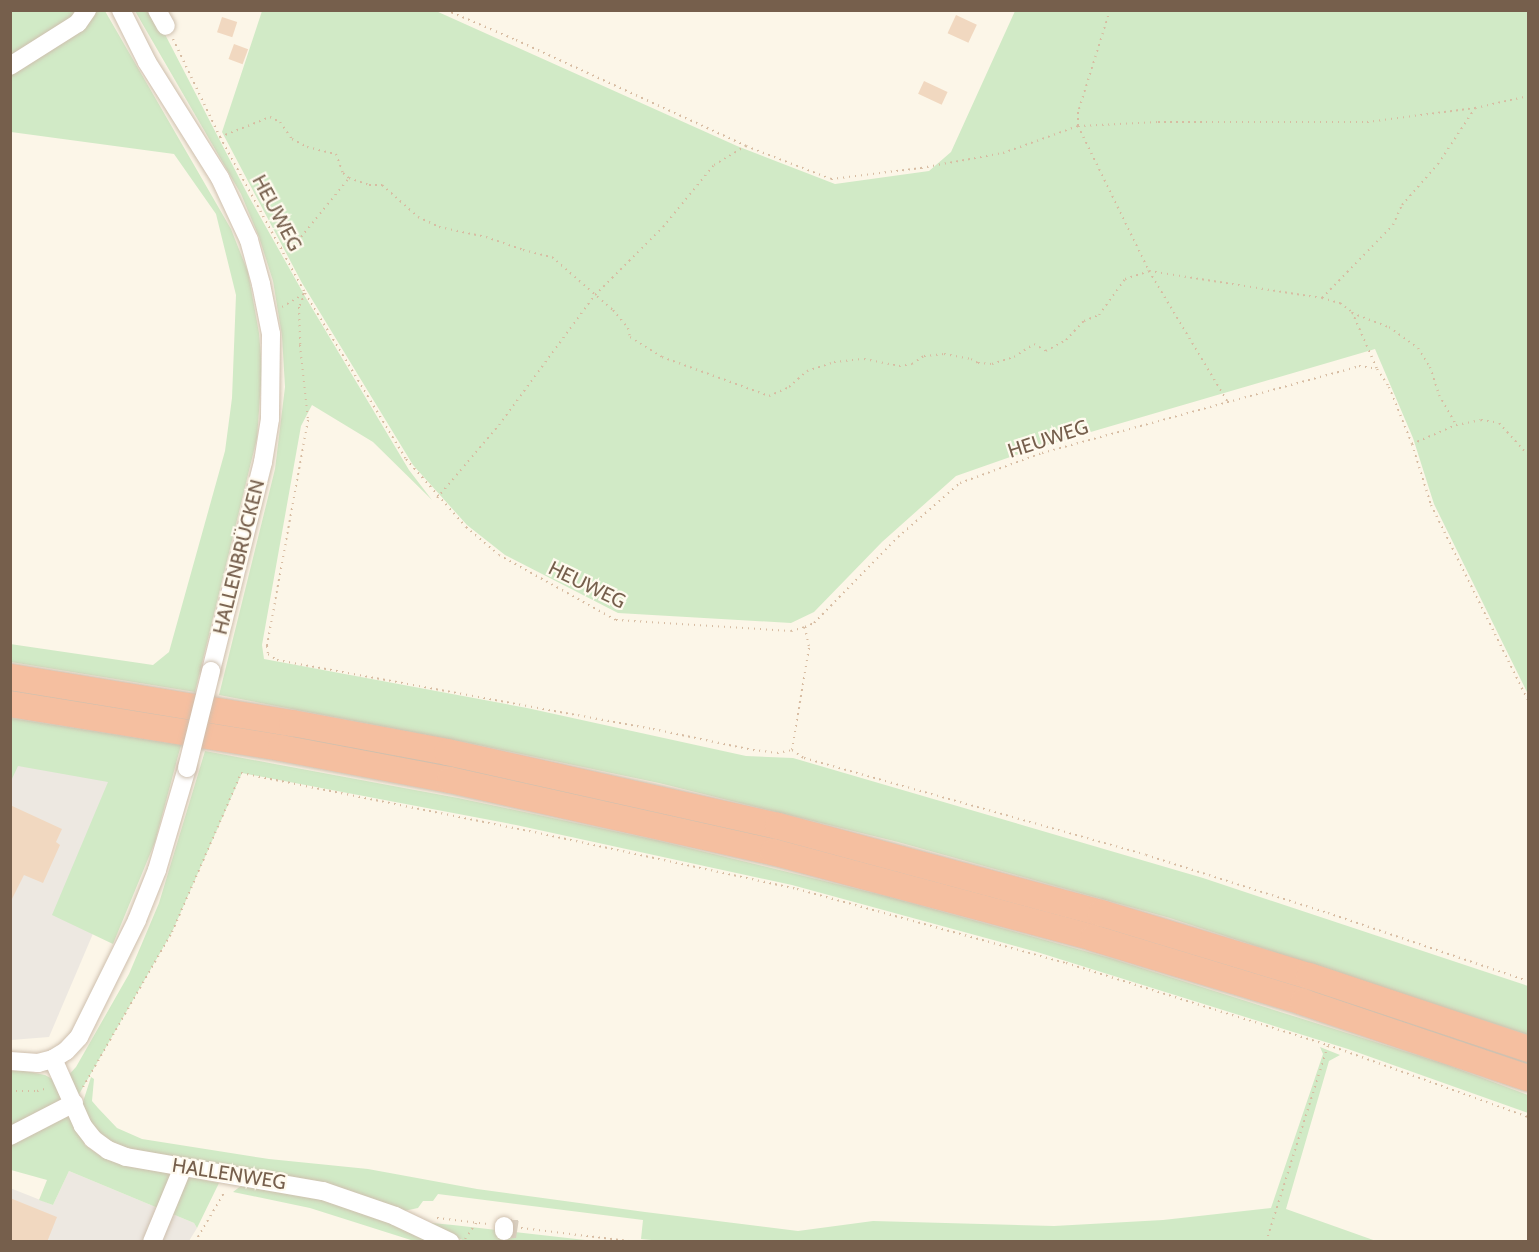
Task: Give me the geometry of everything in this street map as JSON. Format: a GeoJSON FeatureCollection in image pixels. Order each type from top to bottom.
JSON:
{"type":"FeatureCollection","features":[{"type":"Feature","properties":{"kind":"highway"},"geometry":{"type":"LineString","coordinates":[[10,677],[215,710],[413,746],[778,826],[1101,913],[1309,976],[1528,1049]]}},
{"type":"Feature","properties":{"kind":"highway"},"geometry":{"type":"LineString","coordinates":[[10,704],[281,748],[450,780],[773,852],[1093,938],[1303,1002],[1528,1078]]}},
{"type":"Feature","properties":{"kind":"street"},"geometry":{"type":"LineString","coordinates":[[10,66],[47,45],[78,23],[87,10]]}},
{"type":"Feature","properties":{"kind":"street","name":"HALLENBRÜCKEN"},"geometry":{"type":"LineString","coordinates":[[53,1059],[66,1051],[79,1037],[137,920],[161,859],[187,768],[263,462],[270,419],[271,334],[249,240],[220,178],[147,62],[122,10]]}},
{"type":"Feature","properties":{"kind":"street"},"geometry":{"type":"LineString","coordinates":[[10,1061],[38,1063],[53,1059]]}},
{"type":"Feature","properties":{"kind":"street","name":"HALLENWEG"},"geometry":{"type":"LineString","coordinates":[[53,1059],[83,1126],[93,1139],[108,1150],[126,1157],[323,1191],[372,1207],[450,1242]]}},
{"type":"Feature","properties":{"kind":"street"},"geometry":{"type":"LineString","coordinates":[[10,1136],[74,1103]]}},
{"type":"Feature","properties":{"kind":"street"},"geometry":{"type":"LineString","coordinates":[[152,1242],[183,1167]]}},
{"type":"Feature","properties":{"kind":"path"},"geometry":{"type":"LineString","coordinates":[[446,10],[746,146],[831,179],[921,168],[1003,153],[1078,126],[1158,122],[1367,122],[1475,108],[1528,96]]}},
{"type":"Feature","properties":{"kind":"path"},"geometry":{"type":"LineString","coordinates":[[1110,10],[1101,46],[1078,112],[1078,126],[1149,271],[1227,401]]}},
{"type":"Feature","properties":{"kind":"path","name":"HEUWEG"},"geometry":{"type":"LineString","coordinates":[[162,18],[220,137],[305,293],[405,459],[437,498],[499,555],[616,620],[790,630],[805,627],[813,623],[898,537],[960,483],[1042,453],[1227,401],[1359,366],[1377,369]]}},
{"type":"Feature","properties":{"kind":"path"},"geometry":{"type":"LineString","coordinates":[[1322,298],[1393,225],[1402,205],[1438,164],[1475,108]]}},
{"type":"Feature","properties":{"kind":"path"},"geometry":{"type":"LineString","coordinates":[[220,137],[270,117],[280,122],[292,139],[307,147],[336,154],[343,173],[349,178],[369,185],[382,185],[418,217],[439,227],[486,237],[552,257],[613,310],[628,327],[630,337],[662,357],[769,396],[789,387],[807,372],[834,362],[864,359],[899,366],[912,363],[924,356],[944,354],[971,359],[978,363],[992,364],[1014,357],[1034,344],[1047,351],[1066,339],[1084,321],[1099,315],[1125,279],[1149,271],[1322,298],[1340,303],[1352,312],[1389,327],[1418,348],[1430,366],[1439,394],[1456,424]]}},
{"type":"Feature","properties":{"kind":"path"},"geometry":{"type":"LineString","coordinates":[[437,498],[499,425],[595,296],[663,227],[714,165],[746,146]]}},
{"type":"Feature","properties":{"kind":"path"},"geometry":{"type":"LineString","coordinates":[[281,248],[302,237],[349,178]]}},
{"type":"Feature","properties":{"kind":"path"},"geometry":{"type":"LineString","coordinates":[[276,311],[305,293]]}},
{"type":"Feature","properties":{"kind":"path"},"geometry":{"type":"LineString","coordinates":[[305,293],[299,307],[300,345],[308,420],[267,646],[268,654],[277,660],[653,729],[753,750],[777,753],[792,750],[804,758],[887,783],[980,806],[1146,855],[1328,913],[1528,981]]}},
{"type":"Feature","properties":{"kind":"path"},"geometry":{"type":"LineString","coordinates":[[1352,312],[1377,369],[1389,387],[1412,444],[1431,505],[1528,700]]}},
{"type":"Feature","properties":{"kind":"path"},"geometry":{"type":"LineString","coordinates":[[1412,444],[1456,424],[1481,420],[1499,423],[1528,455]]}},
{"type":"Feature","properties":{"kind":"path"},"geometry":{"type":"LineString","coordinates":[[792,750],[809,648],[805,627]]}},
{"type":"Feature","properties":{"kind":"path"},"geometry":{"type":"LineString","coordinates":[[74,1103],[172,932],[241,773],[529,831],[797,889],[1066,963],[1328,1045],[1528,1117]]}},
{"type":"Feature","properties":{"kind":"path"},"geometry":{"type":"LineString","coordinates":[[1266,1242],[1328,1045]]}},
{"type":"Feature","properties":{"kind":"path"},"geometry":{"type":"LineString","coordinates":[[10,1091],[38,1091],[64,1080]]}},
{"type":"Feature","properties":{"kind":"path"},"geometry":{"type":"LineString","coordinates":[[195,1242],[234,1176]]}},
{"type":"Feature","properties":{"kind":"path"},"geometry":{"type":"LineString","coordinates":[[464,1242],[477,1222]]}},
{"type":"Feature","properties":{"kind":"shaded area"},"geometry":{"type":"Polygon","coordinates":[[[11,755],[143,771],[92,936],[49,1037],[11,1040],[11,755]]]}},
{"type":"Feature","properties":{"kind":"shaded area"},"geometry":{"type":"Polygon","coordinates":[[[69,1171],[194,1223],[197,1228],[189,1241],[11,1241],[10,1188],[53,1205],[69,1171]]]}},
{"type":"Feature","properties":{"kind":"green space"},"geometry":{"type":"Polygon","coordinates":[[[11,11],[105,11],[231,229],[248,272],[259,333],[262,369],[257,438],[195,692],[11,662],[10,644],[153,665],[169,652],[225,451],[232,398],[236,295],[216,214],[174,154],[11,132],[11,11]]]}},
{"type":"Feature","properties":{"kind":"green space"},"geometry":{"type":"Polygon","coordinates":[[[135,11],[154,13],[248,195],[306,298],[409,470],[432,500],[373,442],[312,405],[301,426],[262,645],[264,659],[527,708],[746,756],[793,758],[1203,878],[1528,986],[1528,1035],[1170,918],[898,842],[659,783],[464,742],[219,695],[275,469],[285,387],[282,336],[273,281],[259,237],[241,194],[135,11]]]}},
{"type":"Feature","properties":{"kind":"green space"},"geometry":{"type":"Polygon","coordinates":[[[262,11],[436,11],[737,146],[835,184],[929,171],[951,152],[1015,11],[1528,11],[1528,694],[1434,504],[1413,438],[1375,349],[1036,448],[956,476],[882,542],[814,612],[791,623],[618,613],[505,555],[467,525],[413,465],[302,283],[222,132],[262,11]]]}},
{"type":"Feature","properties":{"kind":"green space"},"geometry":{"type":"Polygon","coordinates":[[[11,718],[181,745],[155,842],[113,944],[52,915],[108,782],[18,766],[11,781],[11,718]]]}},
{"type":"Feature","properties":{"kind":"green space"},"geometry":{"type":"Polygon","coordinates":[[[205,751],[458,798],[656,840],[886,896],[1110,958],[1445,1064],[1528,1095],[1528,1113],[1348,1049],[1037,952],[792,885],[516,825],[242,773],[172,932],[74,1103],[64,1080],[76,1067],[129,974],[159,903],[205,751]]]}},
{"type":"Feature","properties":{"kind":"green space"},"geometry":{"type":"Polygon","coordinates":[[[1320,1047],[1340,1055],[1329,1061],[1286,1209],[1376,1241],[662,1241],[641,1239],[643,1220],[438,1194],[433,1201],[423,1201],[418,1208],[399,1212],[236,1170],[113,1145],[91,1126],[82,1105],[91,1077],[94,1079],[92,1101],[117,1128],[142,1139],[269,1159],[368,1169],[477,1189],[645,1212],[798,1231],[873,1221],[1054,1226],[1163,1220],[1271,1208],[1323,1054],[1320,1047]]]}},
{"type":"Feature","properties":{"kind":"green space"},"geometry":{"type":"Polygon","coordinates":[[[10,1068],[45,1075],[56,1081],[85,1145],[102,1157],[126,1165],[219,1183],[197,1228],[194,1223],[69,1171],[53,1205],[39,1200],[47,1180],[11,1170],[10,1068]]]}},
{"type":"Feature","properties":{"kind":"green space"},"geometry":{"type":"Polygon","coordinates":[[[242,1185],[338,1202],[440,1241],[414,1241],[310,1208],[233,1192],[242,1185]]]}},
{"type":"Feature","properties":{"kind":"green space"},"geometry":{"type":"Polygon","coordinates":[[[421,1222],[453,1225],[594,1241],[465,1241],[421,1222]]]}},
{"type":"Feature","properties":{"kind":"building"},"geometry":{"type":"Polygon","coordinates":[[[956,15],[977,25],[968,43],[948,33],[956,15]]]}},
{"type":"Feature","properties":{"kind":"building"},"geometry":{"type":"Polygon","coordinates":[[[222,17],[237,22],[232,37],[217,32],[222,17]]]}},
{"type":"Feature","properties":{"kind":"building"},"geometry":{"type":"Polygon","coordinates":[[[234,44],[248,49],[243,64],[229,59],[234,44]]]}},
{"type":"Feature","properties":{"kind":"building"},"geometry":{"type":"Polygon","coordinates":[[[924,81],[948,92],[942,105],[918,94],[924,81]]]}},
{"type":"Feature","properties":{"kind":"building"},"geometry":{"type":"Polygon","coordinates":[[[10,805],[62,829],[56,842],[60,845],[43,883],[24,875],[10,903],[10,805]]]}},
{"type":"Feature","properties":{"kind":"building"},"geometry":{"type":"Polygon","coordinates":[[[10,1198],[57,1217],[47,1242],[10,1242],[10,1198]]]}},
{"type":"Feature","properties":{"kind":"tunnel"},"geometry":{"type":"LineString","coordinates":[[503,1236],[507,1237],[511,1211]]}}]}
